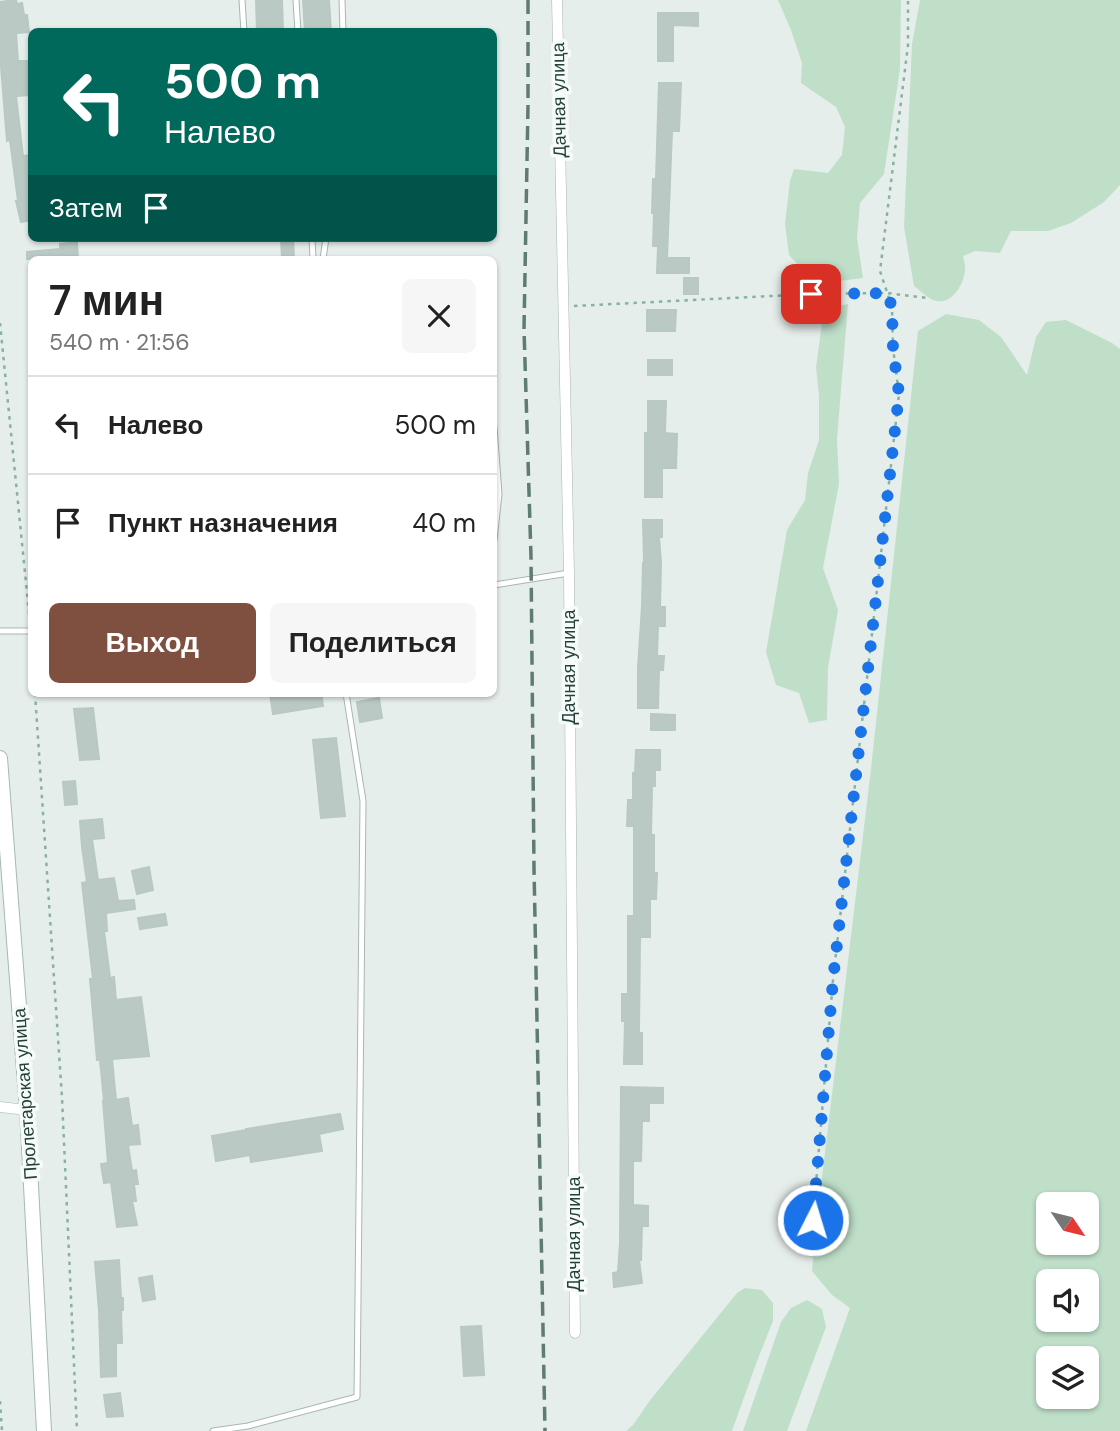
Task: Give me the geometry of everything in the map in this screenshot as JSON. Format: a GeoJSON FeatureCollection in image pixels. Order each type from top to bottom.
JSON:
{"type":"FeatureCollection","features":[{"type":"Feature","properties":{"kind":"main road","name":"Пролетарская улица"},"geometry":{"type":"LineString","coordinates":[[0,758],[27,1110],[44,1431]]}},
{"type":"Feature","properties":{"kind":"street","name":"Дачная улица"},"geometry":{"type":"LineString","coordinates":[[557,0],[569,573],[575,1333]]}},
{"type":"Feature","properties":{"kind":"street"},"geometry":{"type":"LineString","coordinates":[[0,1107],[27,1110]]}},
{"type":"Feature","properties":{"kind":"lane"},"geometry":{"type":"LineString","coordinates":[[242,0],[244,28]]}},
{"type":"Feature","properties":{"kind":"lane"},"geometry":{"type":"LineString","coordinates":[[296,0],[298,28]]}},
{"type":"Feature","properties":{"kind":"lane"},"geometry":{"type":"LineString","coordinates":[[342,0],[343,28]]}},
{"type":"Feature","properties":{"kind":"lane"},"geometry":{"type":"LineString","coordinates":[[497,467],[497,512]]}},
{"type":"Feature","properties":{"kind":"lane"},"geometry":{"type":"LineString","coordinates":[[497,585],[569,573]]}},
{"type":"Feature","properties":{"kind":"lane"},"geometry":{"type":"LineString","coordinates":[[0,631],[28,631]]}},
{"type":"Feature","properties":{"kind":"lane"},"geometry":{"type":"LineString","coordinates":[[212,1431],[248,1426],[357,1397],[363,801],[347,697]]}},
{"type":"Feature","properties":{"kind":"path"},"geometry":{"type":"LineString","coordinates":[[813,1220],[833,980],[899,394],[893,348],[892,307],[880,271],[908,45],[908,0]]}},
{"type":"Feature","properties":{"kind":"path"},"geometry":{"type":"LineString","coordinates":[[563,307],[811,294],[887,293],[927,298]]}},
{"type":"Feature","properties":{"kind":"path"},"geometry":{"type":"LineString","coordinates":[[0,323],[28,601]]}},
{"type":"Feature","properties":{"kind":"path"},"geometry":{"type":"LineString","coordinates":[[35,697],[62,1097],[77,1431]]}},
{"type":"Feature","properties":{"kind":"path"},"geometry":{"type":"LineString","coordinates":[[0,1401],[2,1431]]}},
{"type":"Feature","properties":{"kind":"green space"},"geometry":{"type":"Polygon","coordinates":[[[778,0],[901,0],[900,69],[884,174],[860,203],[857,238],[863,278],[816,284],[789,255],[785,224],[794,169],[828,173],[842,155],[845,127],[836,107],[801,83],[802,63],[778,0]]]}},
{"type":"Feature","properties":{"kind":"green space"},"geometry":{"type":"Polygon","coordinates":[[[920,0],[1120,0],[1120,185],[1104,202],[1071,223],[1048,231],[1011,231],[1000,253],[975,251],[963,256],[965,266],[960,287],[951,297],[940,301],[930,299],[914,286],[904,227],[912,44],[920,0]]]}},
{"type":"Feature","properties":{"kind":"green space"},"geometry":{"type":"Polygon","coordinates":[[[848,304],[837,439],[839,484],[823,568],[838,610],[828,668],[827,720],[809,723],[799,693],[776,685],[766,652],[787,530],[805,500],[808,473],[819,440],[816,367],[824,309],[848,304]]]}},
{"type":"Feature","properties":{"kind":"green space"},"geometry":{"type":"Polygon","coordinates":[[[946,314],[979,320],[1001,337],[1027,375],[1036,337],[1046,322],[1066,320],[1120,349],[1120,1431],[806,1431],[850,1308],[832,1295],[812,1271],[871,769],[918,331],[946,314]]]}},
{"type":"Feature","properties":{"kind":"green space"},"geometry":{"type":"Polygon","coordinates":[[[745,1288],[762,1290],[773,1303],[773,1321],[732,1431],[626,1431],[737,1293],[745,1288]]]}},
{"type":"Feature","properties":{"kind":"green space"},"geometry":{"type":"Polygon","coordinates":[[[807,1300],[822,1309],[826,1327],[787,1431],[743,1431],[781,1322],[791,1308],[807,1300]]]}},
{"type":"Feature","properties":{"kind":"building"},"geometry":{"type":"Polygon","coordinates":[[[16,0],[17,4],[22,3],[29,28],[28,32],[16,33],[18,61],[27,61],[28,78],[28,95],[16,96],[23,156],[28,155],[28,221],[21,222],[16,201],[10,140],[7,141],[0,54],[0,2],[16,0]]]}},
{"type":"Feature","properties":{"kind":"building"},"geometry":{"type":"Polygon","coordinates":[[[256,0],[282,0],[283,28],[257,28],[256,0]]]}},
{"type":"Feature","properties":{"kind":"building"},"geometry":{"type":"Polygon","coordinates":[[[303,0],[329,0],[331,28],[305,28],[303,0]]]}},
{"type":"Feature","properties":{"kind":"building"},"geometry":{"type":"Polygon","coordinates":[[[658,13],[698,13],[698,26],[673,25],[673,61],[658,61],[658,13]]]}},
{"type":"Feature","properties":{"kind":"building"},"geometry":{"type":"Polygon","coordinates":[[[659,83],[681,83],[679,131],[672,131],[667,258],[689,258],[689,273],[657,273],[658,246],[653,246],[652,213],[653,179],[656,179],[659,83]]]}},
{"type":"Feature","properties":{"kind":"building"},"geometry":{"type":"Polygon","coordinates":[[[77,242],[78,256],[28,256],[27,259],[27,252],[60,249],[60,244],[77,242]]]}},
{"type":"Feature","properties":{"kind":"building"},"geometry":{"type":"Polygon","coordinates":[[[281,242],[293,242],[294,256],[282,256],[281,242]]]}},
{"type":"Feature","properties":{"kind":"building"},"geometry":{"type":"Polygon","coordinates":[[[684,278],[698,278],[698,294],[684,294],[684,278]]]}},
{"type":"Feature","properties":{"kind":"building"},"geometry":{"type":"Polygon","coordinates":[[[647,310],[676,310],[675,331],[647,331],[647,310]]]}},
{"type":"Feature","properties":{"kind":"building"},"geometry":{"type":"Polygon","coordinates":[[[648,360],[672,360],[672,375],[648,375],[648,360]]]}},
{"type":"Feature","properties":{"kind":"building"},"geometry":{"type":"Polygon","coordinates":[[[648,401],[666,401],[665,433],[677,434],[676,468],[662,468],[662,497],[645,497],[648,401]]]}},
{"type":"Feature","properties":{"kind":"building"},"geometry":{"type":"Polygon","coordinates":[[[643,520],[662,520],[662,537],[659,537],[660,607],[665,607],[665,626],[658,626],[657,656],[664,656],[663,670],[659,670],[658,708],[638,708],[644,563],[643,520]]]}},
{"type":"Feature","properties":{"kind":"building"},"geometry":{"type":"Polygon","coordinates":[[[271,697],[322,697],[323,706],[273,714],[271,697]]]}},
{"type":"Feature","properties":{"kind":"building"},"geometry":{"type":"Polygon","coordinates":[[[379,698],[382,718],[360,722],[357,702],[379,698]]]}},
{"type":"Feature","properties":{"kind":"building"},"geometry":{"type":"Polygon","coordinates":[[[93,708],[99,759],[80,760],[74,709],[93,708]]]}},
{"type":"Feature","properties":{"kind":"building"},"geometry":{"type":"Polygon","coordinates":[[[651,714],[675,715],[675,730],[651,730],[651,714]]]}},
{"type":"Feature","properties":{"kind":"building"},"geometry":{"type":"Polygon","coordinates":[[[336,738],[345,816],[321,818],[313,740],[336,738]]]}},
{"type":"Feature","properties":{"kind":"building"},"geometry":{"type":"Polygon","coordinates":[[[636,750],[660,750],[660,770],[655,770],[655,786],[652,786],[651,835],[654,835],[654,873],[657,873],[656,899],[650,899],[650,937],[640,937],[639,1033],[642,1033],[642,1064],[624,1064],[625,1021],[622,1021],[622,994],[628,994],[628,916],[634,916],[634,826],[627,826],[628,800],[633,800],[636,750]]]}},
{"type":"Feature","properties":{"kind":"building"},"geometry":{"type":"Polygon","coordinates":[[[75,781],[77,804],[65,805],[63,782],[75,781]]]}},
{"type":"Feature","properties":{"kind":"building"},"geometry":{"type":"Polygon","coordinates":[[[102,819],[104,838],[92,839],[98,880],[114,878],[118,901],[134,900],[135,909],[106,913],[107,931],[104,931],[110,978],[114,977],[116,1000],[141,997],[149,1056],[112,1059],[116,1100],[128,1098],[132,1126],[138,1125],[140,1144],[128,1145],[132,1171],[136,1170],[138,1184],[134,1184],[136,1201],[132,1201],[137,1225],[117,1227],[111,1182],[104,1183],[101,1164],[108,1163],[104,1101],[100,1060],[97,1060],[90,979],[93,979],[82,883],[87,882],[80,821],[102,819]]]}},
{"type":"Feature","properties":{"kind":"building"},"geometry":{"type":"Polygon","coordinates":[[[149,867],[153,890],[137,894],[132,871],[149,867]]]}},
{"type":"Feature","properties":{"kind":"building"},"geometry":{"type":"Polygon","coordinates":[[[165,914],[167,925],[140,929],[138,918],[165,914]]]}},
{"type":"Feature","properties":{"kind":"building"},"geometry":{"type":"Polygon","coordinates":[[[621,1087],[663,1088],[663,1103],[649,1103],[649,1121],[642,1121],[641,1161],[633,1161],[633,1205],[648,1206],[648,1226],[642,1226],[639,1260],[642,1283],[614,1287],[613,1273],[618,1272],[620,1243],[621,1087]]]}},
{"type":"Feature","properties":{"kind":"building"},"geometry":{"type":"Polygon","coordinates":[[[340,1114],[343,1129],[319,1134],[322,1151],[251,1162],[250,1155],[216,1161],[212,1136],[340,1114]]]}},
{"type":"Feature","properties":{"kind":"building"},"geometry":{"type":"Polygon","coordinates":[[[119,1260],[123,1298],[122,1343],[116,1343],[116,1376],[101,1377],[95,1262],[119,1260]]]}},
{"type":"Feature","properties":{"kind":"building"},"geometry":{"type":"Polygon","coordinates":[[[152,1276],[155,1299],[143,1301],[139,1278],[152,1276]]]}},
{"type":"Feature","properties":{"kind":"building"},"geometry":{"type":"Polygon","coordinates":[[[481,1326],[484,1375],[464,1376],[461,1327],[481,1326]]]}},
{"type":"Feature","properties":{"kind":"building"},"geometry":{"type":"Polygon","coordinates":[[[120,1393],[123,1416],[107,1417],[104,1395],[120,1393]]]}},
{"type":"Feature","properties":{"kind":"railway"},"geometry":{"type":"LineString","coordinates":[[528,0],[524,329],[531,557],[545,1431]]}},
{"type":"Feature","properties":{"kind":"route"},"geometry":{"type":"LineString","coordinates":[[811,294],[887,293],[892,307],[893,348],[899,394],[833,980],[813,1220]]}}]}
